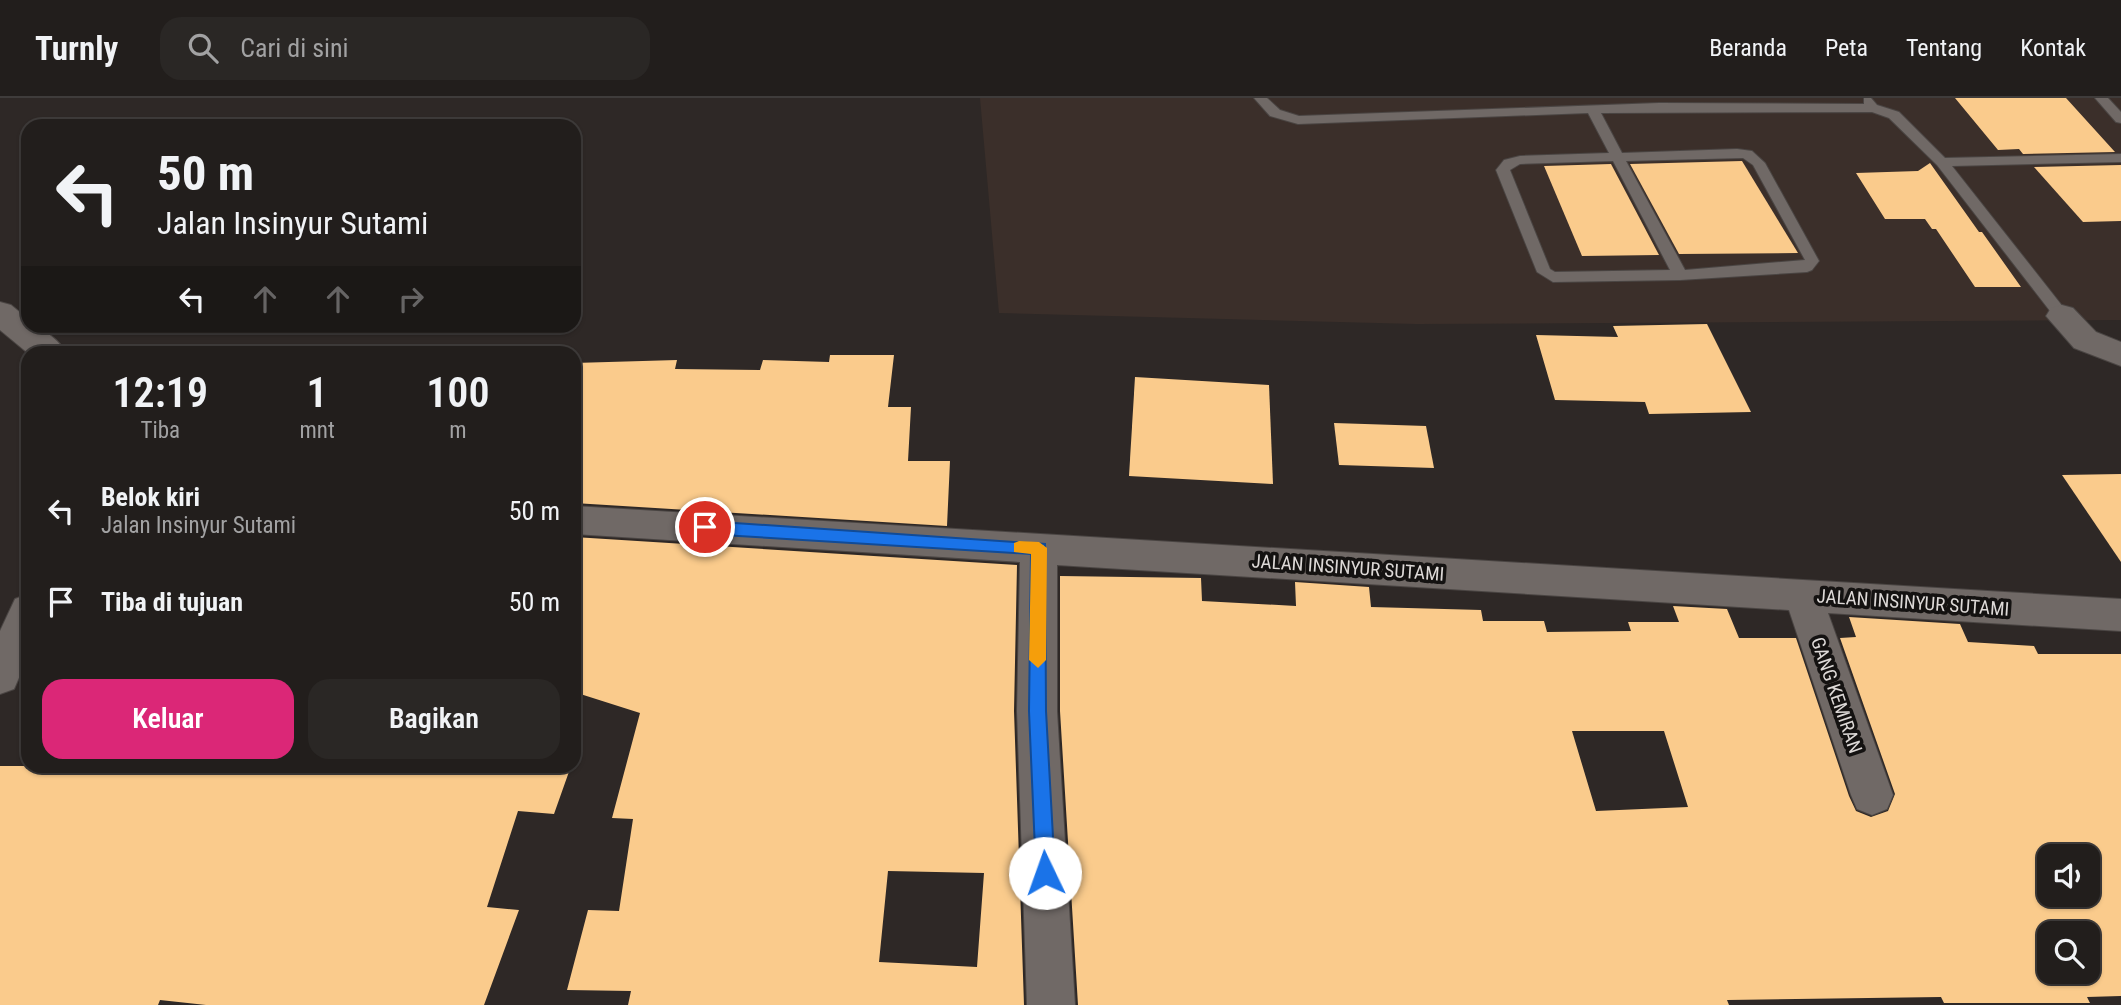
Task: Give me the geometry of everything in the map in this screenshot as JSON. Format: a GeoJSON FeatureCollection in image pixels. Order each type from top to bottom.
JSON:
{"type":"FeatureCollection","features":[{"type":"Feature","properties":{"kind":"street"},"geometry":{"type":"LineString","coordinates":[[0,313],[21,330]]}},
{"type":"Feature","properties":{"kind":"street"},"geometry":{"type":"LineString","coordinates":[[2062,316],[2085,340],[2121,355]]}},
{"type":"Feature","properties":{"kind":"street"},"geometry":{"type":"LineString","coordinates":[[25,333],[41,346]]}},
{"type":"Feature","properties":{"kind":"street","name":"JALAN INSINYUR SUTAMI"},"geometry":{"type":"LineString","coordinates":[[581,520],[2121,615]]}},
{"type":"Feature","properties":{"kind":"street"},"geometry":{"type":"LineString","coordinates":[[1039,548],[1037,711],[1051,1005]]}},
{"type":"Feature","properties":{"kind":"street","name":"GANG KEMIRAN"},"geometry":{"type":"LineString","coordinates":[[1803,596],[1872,795]]}},
{"type":"Feature","properties":{"kind":"street"},"geometry":{"type":"LineString","coordinates":[[0,677],[21,627]]}},
{"type":"Feature","properties":{"kind":"lane"},"geometry":{"type":"LineString","coordinates":[[1260,98],[1275,113],[1298,120],[1593,110],[1655,102],[1870,103],[1894,115],[1942,162],[2062,316]]}},
{"type":"Feature","properties":{"kind":"lane"},"geometry":{"type":"LineString","coordinates":[[1550,98],[1559,110]]}},
{"type":"Feature","properties":{"kind":"lane"},"geometry":{"type":"LineString","coordinates":[[2101,98],[2121,119]]}},
{"type":"Feature","properties":{"kind":"lane"},"geometry":{"type":"LineString","coordinates":[[1593,110],[1615,157],[1680,275]]}},
{"type":"Feature","properties":{"kind":"lane"},"geometry":{"type":"LineString","coordinates":[[1747,155],[1758,163],[1812,261],[1807,267],[1798,270],[1680,275],[1562,278],[1544,272],[1503,170],[1509,163],[1520,160],[1747,155]]}},
{"type":"Feature","properties":{"kind":"lane"},"geometry":{"type":"LineString","coordinates":[[1942,162],[2121,158]]}},
{"type":"Feature","properties":{"kind":"shaded area"},"geometry":{"type":"Polygon","coordinates":[[[980,98],[2121,98],[2121,320],[1416,324],[999,313],[980,98]]]}},
{"type":"Feature","properties":{"kind":"building"},"geometry":{"type":"Polygon","coordinates":[[[1955,98],[2066,98],[2115,152],[2023,154],[2019,149],[1998,150],[1955,98]]]}},
{"type":"Feature","properties":{"kind":"building"},"geometry":{"type":"Polygon","coordinates":[[[1742,161],[1798,253],[1679,254],[1630,164],[1742,161]]]}},
{"type":"Feature","properties":{"kind":"building"},"geometry":{"type":"Polygon","coordinates":[[[1930,163],[2021,287],[1975,287],[1936,229],[1932,229],[1925,219],[1885,219],[1856,173],[1918,171],[1930,163]]]}},
{"type":"Feature","properties":{"kind":"building"},"geometry":{"type":"Polygon","coordinates":[[[1611,164],[1659,255],[1582,256],[1544,166],[1611,164]]]}},
{"type":"Feature","properties":{"kind":"building"},"geometry":{"type":"Polygon","coordinates":[[[2121,165],[2121,221],[2083,222],[2034,167],[2121,165]]]}},
{"type":"Feature","properties":{"kind":"building"},"geometry":{"type":"Polygon","coordinates":[[[1707,324],[1751,412],[1649,414],[1645,402],[1555,400],[1536,335],[1618,337],[1613,326],[1707,324]]]}},
{"type":"Feature","properties":{"kind":"building"},"geometry":{"type":"Polygon","coordinates":[[[830,355],[894,355],[888,407],[911,407],[908,461],[950,461],[947,526],[581,503],[581,363],[677,360],[675,369],[760,370],[763,360],[829,362],[830,355]]]}},
{"type":"Feature","properties":{"kind":"building"},"geometry":{"type":"Polygon","coordinates":[[[1135,377],[1269,385],[1273,484],[1129,476],[1135,377]]]}},
{"type":"Feature","properties":{"kind":"building"},"geometry":{"type":"Polygon","coordinates":[[[1334,423],[1426,426],[1434,468],[1339,465],[1334,423]]]}},
{"type":"Feature","properties":{"kind":"building"},"geometry":{"type":"Polygon","coordinates":[[[2121,474],[2121,562],[2062,475],[2121,474]]]}},
{"type":"Feature","properties":{"kind":"building"},"geometry":{"type":"Polygon","coordinates":[[[581,537],[1017,565],[1014,711],[1024,1005],[628,1005],[631,991],[567,990],[588,910],[619,911],[633,819],[612,818],[640,713],[581,694],[581,537]],[[888,871],[879,962],[977,967],[984,873],[888,871]]]}},
{"type":"Feature","properties":{"kind":"building"},"geometry":{"type":"Polygon","coordinates":[[[1060,576],[1201,578],[1202,601],[1296,606],[1295,582],[1369,587],[1371,607],[1481,610],[1483,621],[1544,621],[1547,632],[1631,631],[1628,622],[1679,622],[1673,606],[1727,609],[1739,638],[1796,638],[1849,796],[1856,811],[1871,817],[1888,811],[1895,794],[1840,638],[1856,637],[1849,617],[1960,624],[1968,642],[2034,646],[2038,654],[2121,654],[2121,996],[2087,997],[2090,1003],[1944,1003],[1941,997],[1727,1000],[1729,1005],[1078,1005],[1060,711],[1060,576]],[[1572,731],[1596,811],[1688,807],[1664,731],[1572,731]]]}},
{"type":"Feature","properties":{"kind":"building"},"geometry":{"type":"Polygon","coordinates":[[[0,766],[21,766],[21,773],[569,773],[554,814],[518,811],[487,907],[519,910],[484,1005],[206,1005],[160,1000],[158,1005],[0,1005],[0,766]]]}},
{"type":"Feature","properties":{"kind":"slow traffic"},"geometry":{"type":"LineString","coordinates":[[1019,547],[1039,548],[1038,660]]}},
{"type":"Feature","properties":{"kind":"route"},"geometry":{"type":"LineString","coordinates":[[705,527],[1039,548],[1037,711],[1045,873]]}}]}
